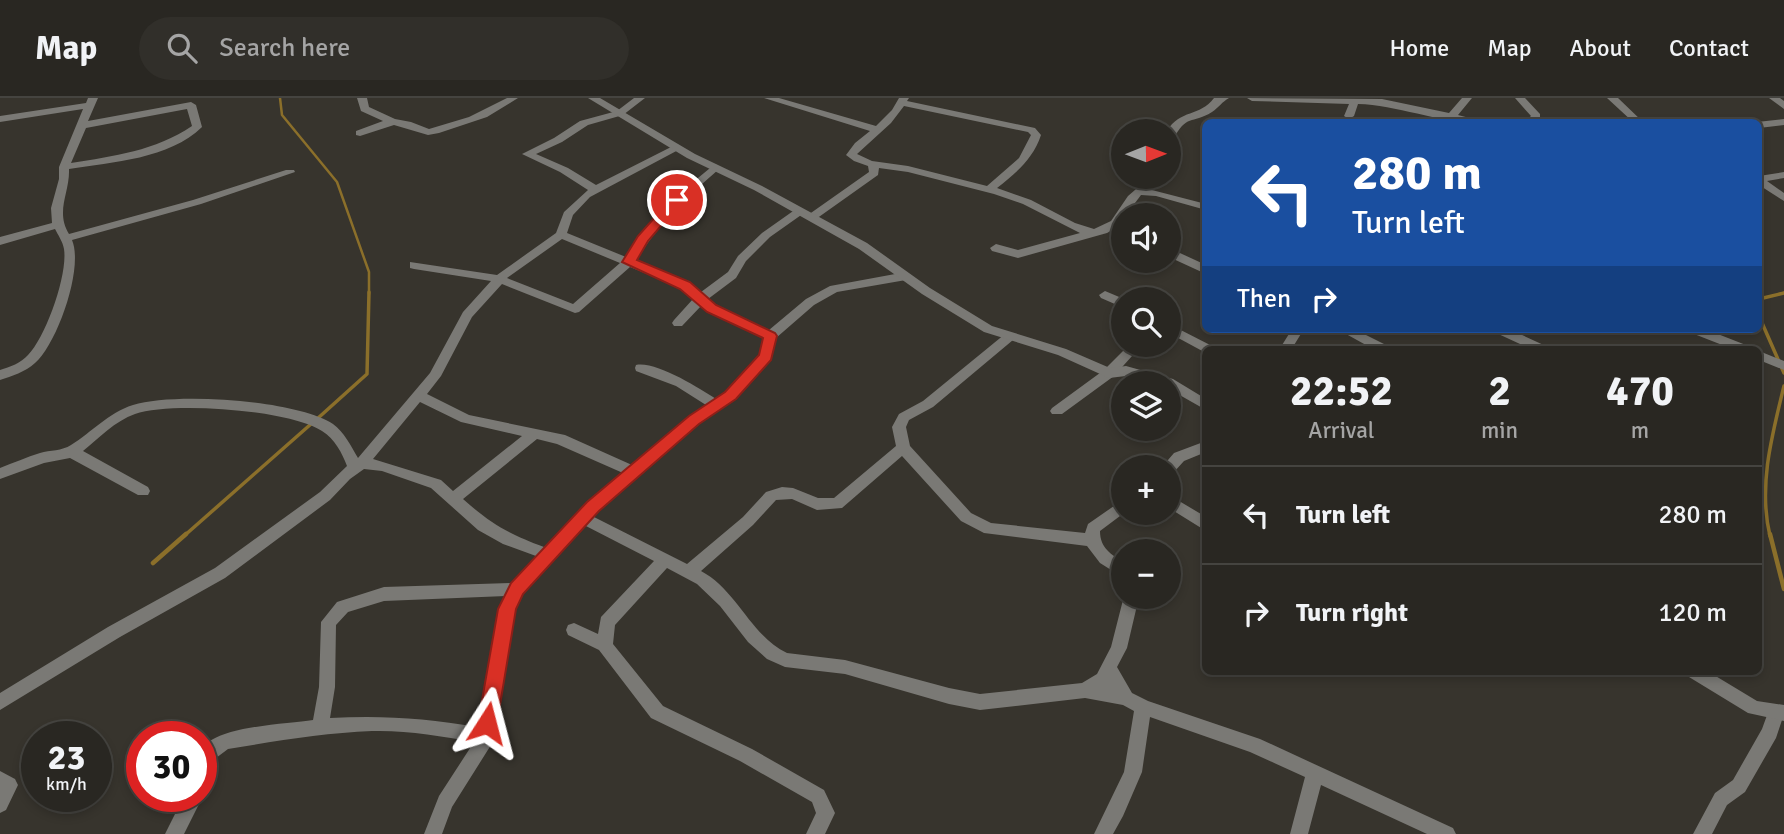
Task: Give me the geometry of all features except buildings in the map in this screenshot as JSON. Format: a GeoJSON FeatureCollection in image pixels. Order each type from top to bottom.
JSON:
{"type":"FeatureCollection","features":[{"type":"Feature","properties":{"kind":"street"},"geometry":{"type":"LineString","coordinates":[[362,98],[364,109],[393,122],[411,123],[428,132],[457,124],[513,98]]}},
{"type":"Feature","properties":{"kind":"street"},"geometry":{"type":"LineString","coordinates":[[593,98],[677,148],[863,246],[989,329],[1062,352],[1109,373],[1126,370],[1168,382],[1202,403]]}},
{"type":"Feature","properties":{"kind":"street"},"geometry":{"type":"LineString","coordinates":[[596,190],[564,170],[527,154],[558,141],[584,123],[620,113],[640,98]]}},
{"type":"Feature","properties":{"kind":"street"},"geometry":{"type":"LineString","coordinates":[[769,98],[878,130]]}},
{"type":"Feature","properties":{"kind":"street"},"geometry":{"type":"LineString","coordinates":[[1181,121],[1188,115],[1212,108],[1218,99],[1224,98]]}},
{"type":"Feature","properties":{"kind":"street"},"geometry":{"type":"LineString","coordinates":[[1252,98],[1381,100],[1454,119],[1467,98]]}},
{"type":"Feature","properties":{"kind":"street"},"geometry":{"type":"LineString","coordinates":[[1520,98],[1537,116],[1533,119]]}},
{"type":"Feature","properties":{"kind":"street"},"geometry":{"type":"LineString","coordinates":[[1612,98],[1635,119]]}},
{"type":"Feature","properties":{"kind":"street"},"geometry":{"type":"LineString","coordinates":[[1774,98],[1784,106]]}},
{"type":"Feature","properties":{"kind":"street"},"geometry":{"type":"LineString","coordinates":[[987,191],[1030,152],[1035,135],[1031,130],[903,100],[878,130],[859,144],[851,155],[877,166],[905,169],[1026,202],[1091,233]]}},
{"type":"Feature","properties":{"kind":"street"},"geometry":{"type":"LineString","coordinates":[[1349,116],[1355,100]]}},
{"type":"Feature","properties":{"kind":"street"},"geometry":{"type":"LineString","coordinates":[[0,119],[92,101]]}},
{"type":"Feature","properties":{"kind":"street"},"geometry":{"type":"LineString","coordinates":[[0,375],[25,365],[35,356],[49,333],[67,274],[70,251],[67,238],[57,225],[56,212],[66,175],[64,167],[92,101]]}},
{"type":"Feature","properties":{"kind":"street"},"geometry":{"type":"LineString","coordinates":[[64,167],[162,147],[179,141],[197,127],[191,105],[83,125]]}},
{"type":"Feature","properties":{"kind":"street"},"geometry":{"type":"LineString","coordinates":[[360,133],[393,122]]}},
{"type":"Feature","properties":{"kind":"street"},"geometry":{"type":"LineString","coordinates":[[1762,125],[1784,122]]}},
{"type":"Feature","properties":{"kind":"street"},"geometry":{"type":"LineString","coordinates":[[0,702],[114,632],[220,573],[325,496],[358,465],[419,396],[435,376],[467,315],[500,279],[517,263],[561,235],[572,208],[596,190],[677,148]]}},
{"type":"Feature","properties":{"kind":"street"},"geometry":{"type":"LineString","coordinates":[[812,217],[874,173],[877,166]]}},
{"type":"Feature","properties":{"kind":"street"},"geometry":{"type":"LineString","coordinates":[[414,265],[500,279],[575,309],[629,262],[643,239],[669,207],[715,167]]}},
{"type":"Feature","properties":{"kind":"street"},"geometry":{"type":"LineString","coordinates":[[67,238],[197,202],[290,172]]}},
{"type":"Feature","properties":{"kind":"street"},"geometry":{"type":"LineString","coordinates":[[1762,179],[1784,175]]}},
{"type":"Feature","properties":{"kind":"street"},"geometry":{"type":"LineString","coordinates":[[1762,182],[1784,198]]}},
{"type":"Feature","properties":{"kind":"street"},"geometry":{"type":"LineString","coordinates":[[996,248],[1018,254],[1110,228],[1121,219],[1133,197],[1145,189]]}},
{"type":"Feature","properties":{"kind":"street"},"geometry":{"type":"LineString","coordinates":[[1142,192],[1157,193],[1202,206]]}},
{"type":"Feature","properties":{"kind":"street"},"geometry":{"type":"LineString","coordinates":[[678,323],[700,299],[732,275],[742,259],[766,235],[800,211]]}},
{"type":"Feature","properties":{"kind":"street"},"geometry":{"type":"LineString","coordinates":[[0,241],[57,225]]}},
{"type":"Feature","properties":{"kind":"street"},"geometry":{"type":"LineString","coordinates":[[561,235],[685,285],[712,308],[770,336]]}},
{"type":"Feature","properties":{"kind":"street"},"geometry":{"type":"LineString","coordinates":[[1181,260],[1202,268]]}},
{"type":"Feature","properties":{"kind":"street"},"geometry":{"type":"LineString","coordinates":[[433,834],[445,802],[468,769],[484,736],[507,609],[517,589],[583,518],[694,420],[730,396],[766,357],[770,336],[810,302],[834,289],[906,276]]}},
{"type":"Feature","properties":{"kind":"street"},"geometry":{"type":"LineString","coordinates":[[1105,295],[1111,298]]}},
{"type":"Feature","properties":{"kind":"street"},"geometry":{"type":"LineString","coordinates":[[1351,333],[1378,346]]}},
{"type":"Feature","properties":{"kind":"street"},"geometry":{"type":"LineString","coordinates":[[1507,333],[1535,346]]}},
{"type":"Feature","properties":{"kind":"street"},"geometry":{"type":"LineString","coordinates":[[1703,333],[1737,346]]}},
{"type":"Feature","properties":{"kind":"street"},"geometry":{"type":"LineString","coordinates":[[1181,334],[1203,346]]}},
{"type":"Feature","properties":{"kind":"street"},"geometry":{"type":"LineString","coordinates":[[1009,337],[939,395],[904,417],[899,427],[902,448],[966,517],[989,529],[1091,540]]}},
{"type":"Feature","properties":{"kind":"street"},"geometry":{"type":"LineString","coordinates":[[1762,356],[1784,366]]}},
{"type":"Feature","properties":{"kind":"street"},"geometry":{"type":"LineString","coordinates":[[1057,411],[1109,373],[1124,357]]}},
{"type":"Feature","properties":{"kind":"street"},"geometry":{"type":"LineString","coordinates":[[641,368],[681,383],[716,405]]}},
{"type":"Feature","properties":{"kind":"street"},"geometry":{"type":"LineString","coordinates":[[419,396],[466,419],[560,439],[635,472]]}},
{"type":"Feature","properties":{"kind":"street"},"geometry":{"type":"LineString","coordinates":[[0,474],[42,458],[72,452],[111,421],[138,408],[245,407],[296,414],[328,428],[344,444],[358,465],[422,477],[454,498],[483,526],[508,540],[547,554]]}},
{"type":"Feature","properties":{"kind":"street"},"geometry":{"type":"LineString","coordinates":[[454,498],[534,434]]}},
{"type":"Feature","properties":{"kind":"street"},"geometry":{"type":"LineString","coordinates":[[690,571],[748,521],[771,496],[793,494],[817,504],[837,504],[902,448]]}},
{"type":"Feature","properties":{"kind":"street"},"geometry":{"type":"LineString","coordinates":[[1181,456],[1202,448]]}},
{"type":"Feature","properties":{"kind":"street"},"geometry":{"type":"LineString","coordinates":[[72,452],[143,491]]}},
{"type":"Feature","properties":{"kind":"street"},"geometry":{"type":"LineString","coordinates":[[1181,509],[1202,522]]}},
{"type":"Feature","properties":{"kind":"street"},"geometry":{"type":"LineString","coordinates":[[1111,515],[1093,528],[1091,540],[1097,551],[1111,562]]}},
{"type":"Feature","properties":{"kind":"street"},"geometry":{"type":"LineString","coordinates":[[583,518],[663,562],[690,571],[726,601],[754,637],[773,654],[785,660],[845,667],[949,696],[981,702],[1085,690],[1126,698],[1143,707],[1254,745],[1447,834]]}},
{"type":"Feature","properties":{"kind":"street"},"geometry":{"type":"LineString","coordinates":[[605,645],[607,622],[663,562]]}},
{"type":"Feature","properties":{"kind":"street"},"geometry":{"type":"LineString","coordinates":[[320,727],[327,687],[329,622],[343,607],[384,594],[517,589]]}},
{"type":"Feature","properties":{"kind":"street"},"geometry":{"type":"LineString","coordinates":[[1085,690],[1103,679],[1109,668],[1119,648],[1128,609]]}},
{"type":"Feature","properties":{"kind":"street"},"geometry":{"type":"LineString","coordinates":[[574,630],[605,645],[657,712],[746,755],[818,796],[826,813],[815,834]]}},
{"type":"Feature","properties":{"kind":"street"},"geometry":{"type":"LineString","coordinates":[[1109,668],[1126,698]]}},
{"type":"Feature","properties":{"kind":"street"},"geometry":{"type":"LineString","coordinates":[[1700,675],[1747,704],[1780,713],[1739,786],[1721,799],[1702,834]]}},
{"type":"Feature","properties":{"kind":"street"},"geometry":{"type":"LineString","coordinates":[[1103,834],[1117,810],[1133,772],[1143,707]]}},
{"type":"Feature","properties":{"kind":"street"},"geometry":{"type":"LineString","coordinates":[[217,746],[224,741],[320,727],[375,723],[435,727],[484,736]]}},
{"type":"Feature","properties":{"kind":"street"},"geometry":{"type":"LineString","coordinates":[[1299,834],[1315,772]]}},
{"type":"Feature","properties":{"kind":"street"},"geometry":{"type":"LineString","coordinates":[[0,780],[9,785],[0,804]]}},
{"type":"Feature","properties":{"kind":"street"},"geometry":{"type":"LineString","coordinates":[[174,834],[186,812]]}},
{"type":"Feature","properties":{"kind":"waterway"},"geometry":{"type":"LineString","coordinates":[[280,98],[282,115],[337,182],[369,272],[369,292]]}},
{"type":"Feature","properties":{"kind":"waterway"},"geometry":{"type":"LineString","coordinates":[[317,419],[367,374],[369,292]]}},
{"type":"Feature","properties":{"kind":"waterway"},"geometry":{"type":"LineString","coordinates":[[1762,298],[1784,293],[1779,294]]}},
{"type":"Feature","properties":{"kind":"waterway"},"geometry":{"type":"LineString","coordinates":[[1762,323],[1784,373]]}},
{"type":"Feature","properties":{"kind":"waterway"},"geometry":{"type":"LineString","coordinates":[[1770,536],[1765,498],[1766,479],[1771,442],[1784,386]]}},
{"type":"Feature","properties":{"kind":"waterway"},"geometry":{"type":"LineString","coordinates":[[184,536],[311,424]]}},
{"type":"Feature","properties":{"kind":"waterway"},"geometry":{"type":"LineString","coordinates":[[153,563],[186,534]]}},
{"type":"Feature","properties":{"kind":"waterway"},"geometry":{"type":"LineString","coordinates":[[1770,534],[1784,589]]}},
{"type":"Feature","properties":{"kind":"route"},"geometry":{"type":"LineString","coordinates":[[487,723],[510,598],[553,547],[593,506],[694,420],[730,396],[766,357],[770,336],[744,326],[712,308],[685,285],[629,262],[643,239],[677,200]]}}]}
